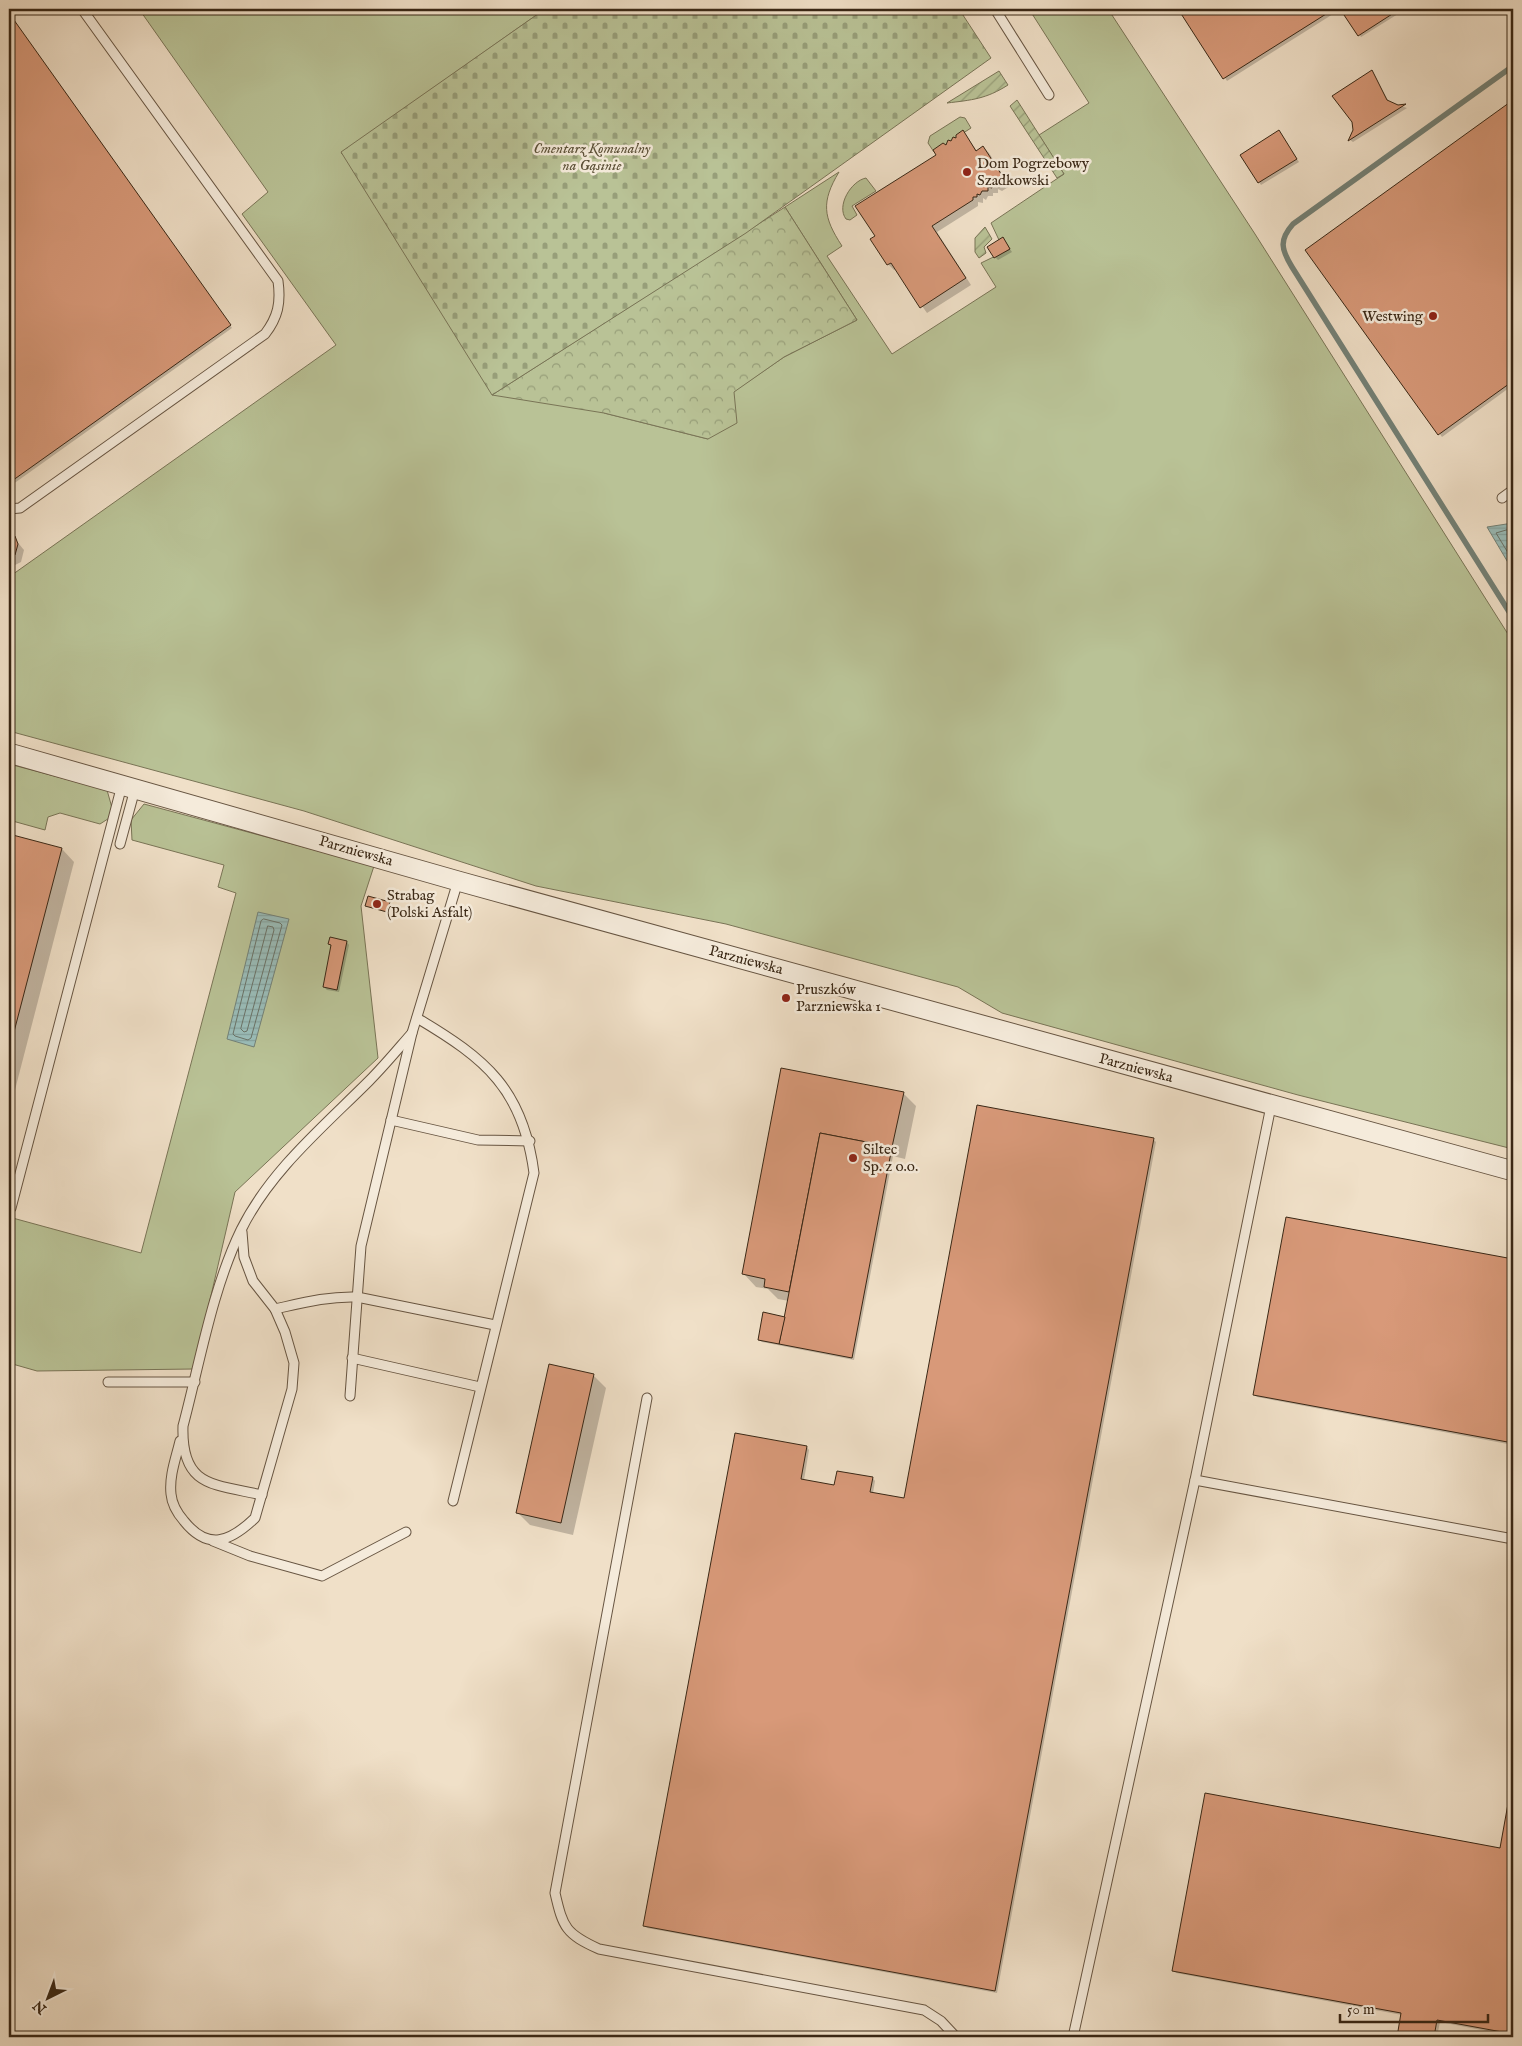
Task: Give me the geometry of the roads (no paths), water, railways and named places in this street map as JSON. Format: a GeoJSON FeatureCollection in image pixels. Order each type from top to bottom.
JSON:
{"type":"FeatureCollection","features":[{"type":"Feature","properties":{"kind":"street","name":"Parzniewska"},"geometry":{"type":"LineString","coordinates":[[9,753],[1271,1106],[1513,1171]]}},
{"type":"Feature","properties":{"kind":"lane"},"geometry":{"type":"LineString","coordinates":[[9,509],[20,508],[265,334],[275,320],[279,308],[278,282],[82,9]]}},
{"type":"Feature","properties":{"kind":"lane"},"geometry":{"type":"LineString","coordinates":[[995,9],[1049,95]]}},
{"type":"Feature","properties":{"kind":"lane"},"geometry":{"type":"LineString","coordinates":[[1502,498],[1513,490]]}},
{"type":"Feature","properties":{"kind":"lane"},"geometry":{"type":"LineString","coordinates":[[120,844],[129,787]]}},
{"type":"Feature","properties":{"kind":"lane"},"geometry":{"type":"LineString","coordinates":[[9,1207],[11,1208],[129,787]]}},
{"type":"Feature","properties":{"kind":"lane"},"geometry":{"type":"LineString","coordinates":[[350,1396],[361,1246],[412,1033],[458,880]]}},
{"type":"Feature","properties":{"kind":"lane"},"geometry":{"type":"LineString","coordinates":[[417,1018],[458,1042],[481,1061],[507,1094],[520,1116],[530,1141],[534,1173],[452,1501]]}},
{"type":"Feature","properties":{"kind":"lane"},"geometry":{"type":"LineString","coordinates":[[406,1532],[322,1576],[250,1556],[202,1538],[175,1511],[171,1478],[224,1270],[242,1229],[260,1198],[306,1142],[371,1079],[412,1033]]}},
{"type":"Feature","properties":{"kind":"lane"},"geometry":{"type":"LineString","coordinates":[[1073,2037],[1195,1480],[1271,1106]]}},
{"type":"Feature","properties":{"kind":"lane"},"geometry":{"type":"LineString","coordinates":[[391,1120],[478,1140],[530,1141]]}},
{"type":"Feature","properties":{"kind":"lane"},"geometry":{"type":"LineString","coordinates":[[212,1541],[228,1538],[243,1530],[255,1518],[292,1389],[294,1363],[285,1332],[274,1309],[253,1281],[244,1257],[242,1229]]}},
{"type":"Feature","properties":{"kind":"lane"},"geometry":{"type":"LineString","coordinates":[[274,1309],[340,1296],[357,1297],[495,1325]]}},
{"type":"Feature","properties":{"kind":"lane"},"geometry":{"type":"LineString","coordinates":[[352,1358],[480,1387]]}},
{"type":"Feature","properties":{"kind":"lane"},"geometry":{"type":"LineString","coordinates":[[108,1382],[195,1382]]}},
{"type":"Feature","properties":{"kind":"lane"},"geometry":{"type":"LineString","coordinates":[[647,1398],[555,1893],[561,1921],[579,1939],[599,1949],[924,2010],[941,2021],[956,2037]]}},
{"type":"Feature","properties":{"kind":"lane"},"geometry":{"type":"LineString","coordinates":[[183,1426],[182,1448],[190,1469],[200,1478],[216,1485],[262,1495]]}},
{"type":"Feature","properties":{"kind":"lane"},"geometry":{"type":"LineString","coordinates":[[1195,1480],[1513,1539]]}},
{"type":"Feature","properties":{"kind":"water"},"geometry":{"type":"Polygon","coordinates":[[[1513,523],[1513,571],[1487,527],[1513,523]]]}},
{"type":"Feature","properties":{"kind":"water"},"geometry":{"type":"Polygon","coordinates":[[[258,912],[289,919],[254,1047],[227,1039],[258,912]]]}},
{"type":"Feature","properties":{"kind":"waterway"},"geometry":{"type":"LineString","coordinates":[[1513,66],[1293,224],[1285,235],[1283,245],[1292,267],[1513,618]]}},
{"type":"Feature","properties":{"kind":"place","name":"Dom Pogrzebowy Szadkowski"},"geometry":{"type":"Point","coordinates":[967,172]}},
{"type":"Feature","properties":{"kind":"place","name":"Westwing"},"geometry":{"type":"Point","coordinates":[1433,316]}},
{"type":"Feature","properties":{"kind":"place","name":"Strabag (Polski Asfalt)"},"geometry":{"type":"Point","coordinates":[377,904]}},
{"type":"Feature","properties":{"kind":"place","name":"Pruszków Parzniewska 1"},"geometry":{"type":"Point","coordinates":[786,998]}},
{"type":"Feature","properties":{"kind":"place","name":"Siltec Sp. z o.o."},"geometry":{"type":"Point","coordinates":[853,1158]}},
{"type":"Feature","properties":{"kind":"park label","name":"Cmentarz Komunalny na Gąsinie"},"geometry":{"type":"Point","coordinates":[592,156]}}]}
